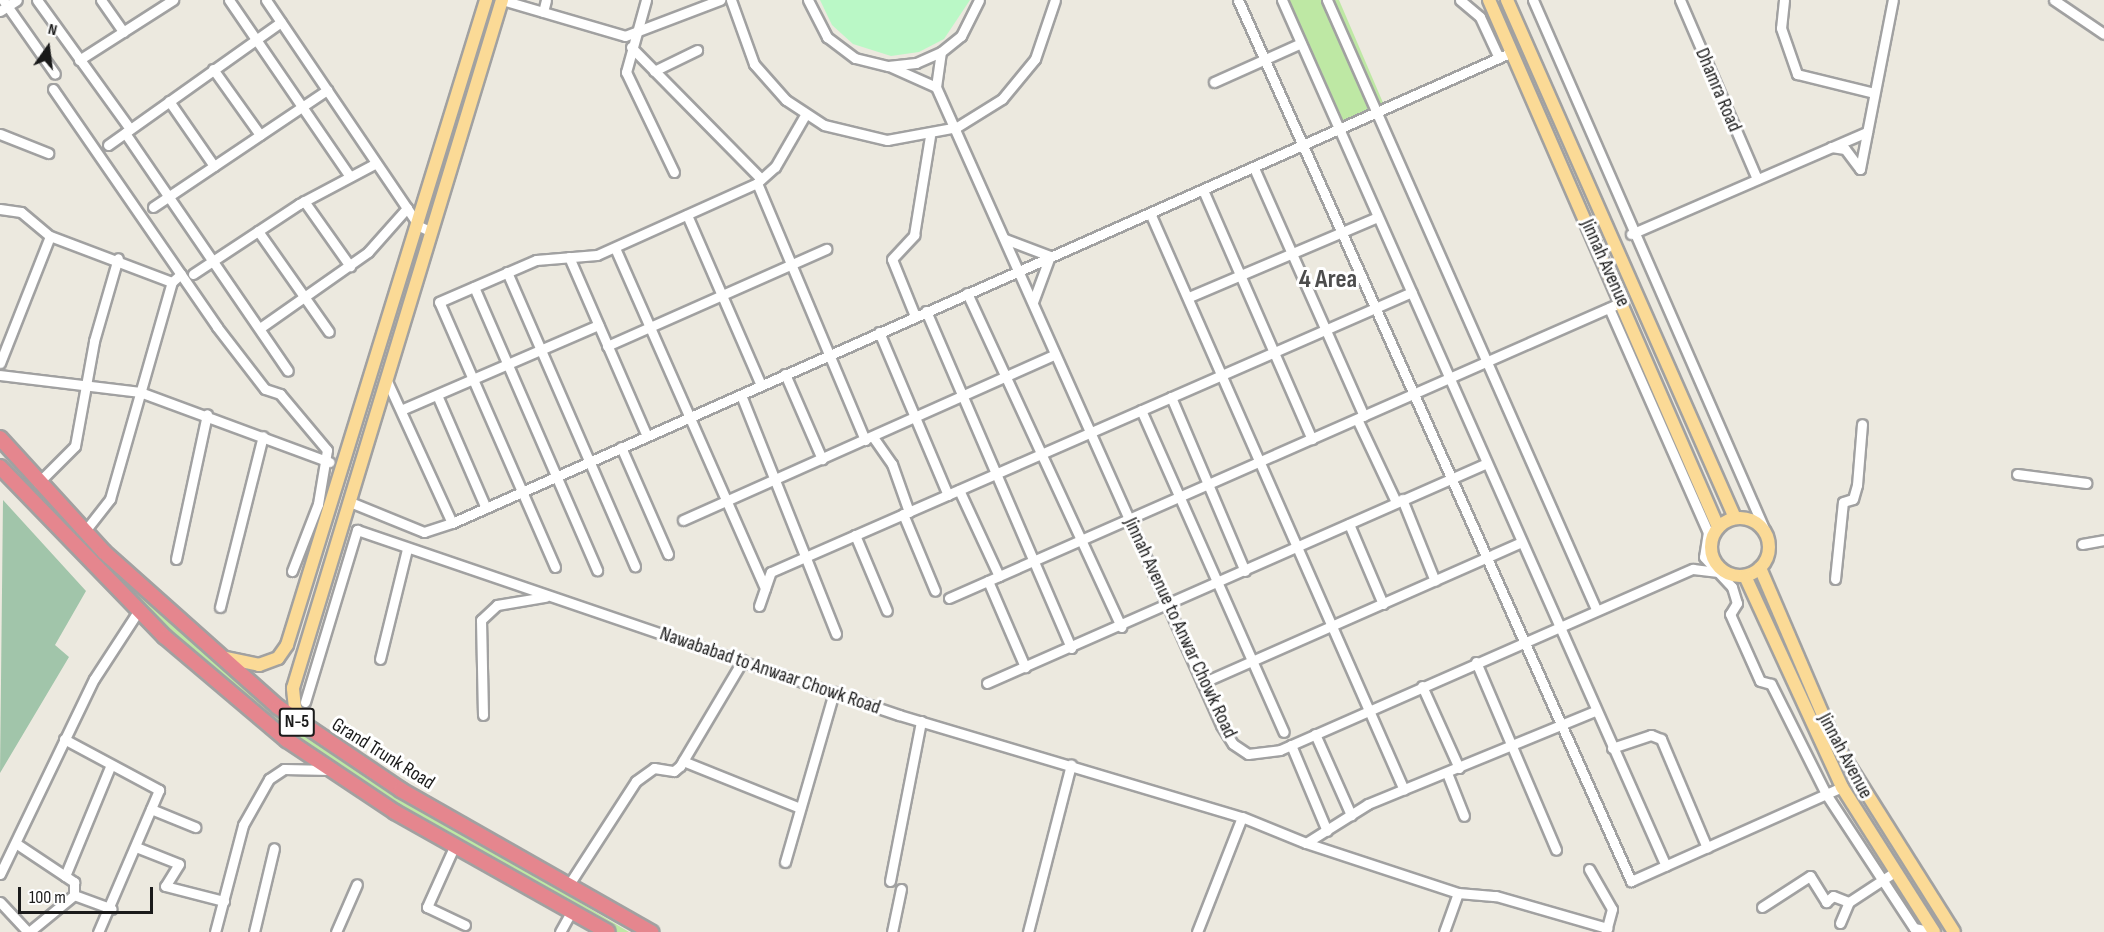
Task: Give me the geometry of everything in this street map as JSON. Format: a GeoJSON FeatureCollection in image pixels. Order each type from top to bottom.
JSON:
{"type":"FeatureCollection","features":[{"type":"Feature","properties":{"kind":"highway","name":"Grand Trunk Road"},"geometry":{"type":"LineString","coordinates":[[0,438],[38,483],[104,552],[216,655],[309,730],[568,886],[651,932]]}},
{"type":"Feature","properties":{"kind":"highway","name":"Grand Trunk Road"},"geometry":{"type":"LineString","coordinates":[[0,467],[90,564],[240,704],[330,770],[454,847],[599,930]]}},
{"type":"Feature","properties":{"kind":"highway"},"geometry":{"type":"LineString","coordinates":[[90,564],[104,552]]}},
{"type":"Feature","properties":{"kind":"main road"},"geometry":{"type":"LineString","coordinates":[[216,655],[256,666],[282,654],[349,453],[486,0]]}},
{"type":"Feature","properties":{"kind":"main road"},"geometry":{"type":"LineString","coordinates":[[309,730],[296,712],[293,688],[502,0]]}},
{"type":"Feature","properties":{"kind":"main road","name":"Jinnah Avenue"},"geometry":{"type":"LineString","coordinates":[[1489,0],[1718,527]]}},
{"type":"Feature","properties":{"kind":"main road","name":"Jinnah Avenue"},"geometry":{"type":"LineString","coordinates":[[1507,0],[1735,518]]}},
{"type":"Feature","properties":{"kind":"main road"},"geometry":{"type":"LineString","coordinates":[[444,138],[459,142]]}},
{"type":"Feature","properties":{"kind":"main road"},"geometry":{"type":"LineString","coordinates":[[349,453],[364,456]]}},
{"type":"Feature","properties":{"kind":"main road"},"geometry":{"type":"LineString","coordinates":[[1735,518],[1753,520],[1766,533],[1769,552],[1760,568],[1745,576],[1727,573],[1714,561],[1711,544],[1718,527],[1735,518]]}},
{"type":"Feature","properties":{"kind":"main road","name":"Jinnah Avenue"},"geometry":{"type":"LineString","coordinates":[[1760,568],[1835,743],[1950,929]]}},
{"type":"Feature","properties":{"kind":"main road","name":"Jinnah Avenue"},"geometry":{"type":"LineString","coordinates":[[1745,576],[1842,787],[1934,932]]}},
{"type":"Feature","properties":{"kind":"street"},"geometry":{"type":"LineString","coordinates":[[17,0],[3,6],[55,74]]}},
{"type":"Feature","properties":{"kind":"street"},"geometry":{"type":"LineString","coordinates":[[37,0],[215,259],[288,371]]}},
{"type":"Feature","properties":{"kind":"street"},"geometry":{"type":"LineString","coordinates":[[101,0],[123,32]]}},
{"type":"Feature","properties":{"kind":"street"},"geometry":{"type":"LineString","coordinates":[[229,0],[350,177]]}},
{"type":"Feature","properties":{"kind":"street"},"geometry":{"type":"LineString","coordinates":[[266,0],[419,226],[432,232]]}},
{"type":"Feature","properties":{"kind":"street"},"geometry":{"type":"LineString","coordinates":[[502,0],[611,34],[635,32],[720,0]]}},
{"type":"Feature","properties":{"kind":"street"},"geometry":{"type":"LineString","coordinates":[[543,12],[546,0]]}},
{"type":"Feature","properties":{"kind":"street"},"geometry":{"type":"LineString","coordinates":[[646,0],[635,32],[626,72],[674,172]]}},
{"type":"Feature","properties":{"kind":"street"},"geometry":{"type":"LineString","coordinates":[[731,0],[754,64],[805,115],[866,138],[930,136],[957,127],[980,115],[1020,80],[1046,35],[1055,0]]}},
{"type":"Feature","properties":{"kind":"street"},"geometry":{"type":"LineString","coordinates":[[808,0],[827,37],[855,58],[888,66],[936,87],[941,52]]}},
{"type":"Feature","properties":{"kind":"street"},"geometry":{"type":"LineString","coordinates":[[888,66],[916,63],[941,52],[961,36],[979,0]]}},
{"type":"Feature","properties":{"kind":"street"},"geometry":{"type":"LineString","coordinates":[[1238,0],[1378,307],[1449,478],[1632,881],[1828,796],[1842,787]]}},
{"type":"Feature","properties":{"kind":"street"},"geometry":{"type":"LineString","coordinates":[[1282,0],[1340,130],[1375,218],[1412,292],[1485,464],[1666,866]]}},
{"type":"Feature","properties":{"kind":"street"},"geometry":{"type":"LineString","coordinates":[[1327,0],[1596,609]]}},
{"type":"Feature","properties":{"kind":"street"},"geometry":{"type":"LineString","coordinates":[[1460,0],[1480,17],[1498,58]]}},
{"type":"Feature","properties":{"kind":"street"},"geometry":{"type":"LineString","coordinates":[[1533,0],[1631,234],[1766,533]]}},
{"type":"Feature","properties":{"kind":"street","name":"Dhamra Road"},"geometry":{"type":"LineString","coordinates":[[1680,0],[1756,179]]}},
{"type":"Feature","properties":{"kind":"street"},"geometry":{"type":"LineString","coordinates":[[1784,0],[1780,28],[1797,74],[1874,93]]}},
{"type":"Feature","properties":{"kind":"street"},"geometry":{"type":"LineString","coordinates":[[1830,147],[1845,149],[1860,169],[1893,0]]}},
{"type":"Feature","properties":{"kind":"street"},"geometry":{"type":"LineString","coordinates":[[2054,0],[2104,34]]}},
{"type":"Feature","properties":{"kind":"street"},"geometry":{"type":"LineString","coordinates":[[79,60],[169,1]]}},
{"type":"Feature","properties":{"kind":"street"},"geometry":{"type":"LineString","coordinates":[[108,145],[281,22]]}},
{"type":"Feature","properties":{"kind":"street"},"geometry":{"type":"LineString","coordinates":[[1214,82],[1301,43]]}},
{"type":"Feature","properties":{"kind":"street"},"geometry":{"type":"LineString","coordinates":[[632,47],[759,181],[791,265],[869,438],[892,464],[906,513],[935,591]]}},
{"type":"Feature","properties":{"kind":"street"},"geometry":{"type":"LineString","coordinates":[[654,70],[697,50]]}},
{"type":"Feature","properties":{"kind":"street"},"geometry":{"type":"LineString","coordinates":[[350,502],[424,532],[452,523],[1512,52]]}},
{"type":"Feature","properties":{"kind":"street"},"geometry":{"type":"LineString","coordinates":[[213,69],[260,135]]}},
{"type":"Feature","properties":{"kind":"street","name":"Jinnah Avenue to Anwar Chowk Road"},"geometry":{"type":"LineString","coordinates":[[936,87],[957,127],[1055,354],[1202,683],[1233,744],[1265,756],[1558,625],[1693,569]]}},
{"type":"Feature","properties":{"kind":"street"},"geometry":{"type":"LineString","coordinates":[[53,89],[181,274],[265,389],[280,394],[327,450],[329,462],[292,571]]}},
{"type":"Feature","properties":{"kind":"street"},"geometry":{"type":"LineString","coordinates":[[153,207],[327,90]]}},
{"type":"Feature","properties":{"kind":"street"},"geometry":{"type":"LineString","coordinates":[[169,101],[214,166]]}},
{"type":"Feature","properties":{"kind":"street"},"geometry":{"type":"LineString","coordinates":[[555,567],[438,302],[536,260],[569,257],[615,248],[759,181],[775,167],[805,115]]}},
{"type":"Feature","properties":{"kind":"street"},"geometry":{"type":"LineString","coordinates":[[1631,234],[1867,132]]}},
{"type":"Feature","properties":{"kind":"street"},"geometry":{"type":"LineString","coordinates":[[0,134],[48,153]]}},
{"type":"Feature","properties":{"kind":"street"},"geometry":{"type":"LineString","coordinates":[[915,316],[892,259],[914,235],[930,136]]}},
{"type":"Feature","properties":{"kind":"street"},"geometry":{"type":"LineString","coordinates":[[193,274],[304,201],[376,163]]}},
{"type":"Feature","properties":{"kind":"street"},"geometry":{"type":"LineString","coordinates":[[1254,168],[1290,254],[1326,329],[1361,417],[1435,581]]}},
{"type":"Feature","properties":{"kind":"street"},"geometry":{"type":"LineString","coordinates":[[1203,190],[1312,439]]}},
{"type":"Feature","properties":{"kind":"street"},"geometry":{"type":"LineString","coordinates":[[304,201],[350,266]]}},
{"type":"Feature","properties":{"kind":"street"},"geometry":{"type":"LineString","coordinates":[[0,208],[21,212],[50,236],[118,258],[172,282]]}},
{"type":"Feature","properties":{"kind":"street"},"geometry":{"type":"LineString","coordinates":[[260,328],[350,266],[407,208]]}},
{"type":"Feature","properties":{"kind":"street"},"geometry":{"type":"LineString","coordinates":[[1150,213],[1300,546],[1404,790]]}},
{"type":"Feature","properties":{"kind":"street"},"geometry":{"type":"LineString","coordinates":[[687,215],[760,385]]}},
{"type":"Feature","properties":{"kind":"street"},"geometry":{"type":"LineString","coordinates":[[1189,297],[1375,218]]}},
{"type":"Feature","properties":{"kind":"street"},"geometry":{"type":"LineString","coordinates":[[258,231],[329,332]]}},
{"type":"Feature","properties":{"kind":"street"},"geometry":{"type":"LineString","coordinates":[[0,363],[50,236]]}},
{"type":"Feature","properties":{"kind":"street"},"geometry":{"type":"LineString","coordinates":[[1005,239],[1050,256]]}},
{"type":"Feature","properties":{"kind":"street"},"geometry":{"type":"LineString","coordinates":[[615,248],[765,588]]}},
{"type":"Feature","properties":{"kind":"street"},"geometry":{"type":"LineString","coordinates":[[607,346],[826,249]]}},
{"type":"Feature","properties":{"kind":"street"},"geometry":{"type":"LineString","coordinates":[[1033,302],[1050,256]]}},
{"type":"Feature","properties":{"kind":"street"},"geometry":{"type":"LineString","coordinates":[[569,257],[647,436]]}},
{"type":"Feature","properties":{"kind":"street"},"geometry":{"type":"LineString","coordinates":[[38,483],[72,454],[86,384],[118,258]]}},
{"type":"Feature","properties":{"kind":"street"},"geometry":{"type":"LineString","coordinates":[[507,272],[592,460],[635,566]]}},
{"type":"Feature","properties":{"kind":"street"},"geometry":{"type":"LineString","coordinates":[[85,531],[110,499],[172,282],[181,274]]}},
{"type":"Feature","properties":{"kind":"street"},"geometry":{"type":"LineString","coordinates":[[474,287],[559,475],[597,570]]}},
{"type":"Feature","properties":{"kind":"street"},"geometry":{"type":"LineString","coordinates":[[759,606],[771,572],[1412,292]]}},
{"type":"Feature","properties":{"kind":"street"},"geometry":{"type":"LineString","coordinates":[[967,293],[1120,627]]}},
{"type":"Feature","properties":{"kind":"street"},"geometry":{"type":"LineString","coordinates":[[949,598],[1130,522],[1261,461],[1622,302]]}},
{"type":"Feature","properties":{"kind":"street"},"geometry":{"type":"LineString","coordinates":[[1609,308],[1708,532],[1704,558],[1709,569],[1732,587],[1737,603],[1730,614],[1760,681],[1776,692],[1828,796],[1914,928],[1934,932],[1950,929]]}},
{"type":"Feature","properties":{"kind":"street"},"geometry":{"type":"LineString","coordinates":[[926,311],[1071,648]]}},
{"type":"Feature","properties":{"kind":"street"},"geometry":{"type":"LineString","coordinates":[[401,410],[540,348],[598,325]]}},
{"type":"Feature","properties":{"kind":"street"},"geometry":{"type":"LineString","coordinates":[[879,332],[948,495]]}},
{"type":"Feature","properties":{"kind":"street"},"geometry":{"type":"LineString","coordinates":[[683,520],[1055,354]]}},
{"type":"Feature","properties":{"kind":"street"},"geometry":{"type":"LineString","coordinates":[[784,374],[822,459]]}},
{"type":"Feature","properties":{"kind":"street"},"geometry":{"type":"LineString","coordinates":[[0,375],[140,392],[207,414],[329,462]]}},
{"type":"Feature","properties":{"kind":"street"},"geometry":{"type":"LineString","coordinates":[[387,381],[452,523]]}},
{"type":"Feature","properties":{"kind":"street"},"geometry":{"type":"LineString","coordinates":[[437,395],[486,508]]}},
{"type":"Feature","properties":{"kind":"street"},"geometry":{"type":"LineString","coordinates":[[741,395],[836,634]]}},
{"type":"Feature","properties":{"kind":"street"},"geometry":{"type":"LineString","coordinates":[[1171,397],[1206,486],[1245,571]]}},
{"type":"Feature","properties":{"kind":"street"},"geometry":{"type":"LineString","coordinates":[[1141,410],[1284,732]]}},
{"type":"Feature","properties":{"kind":"street"},"geometry":{"type":"LineString","coordinates":[[176,559],[207,414]]}},
{"type":"Feature","properties":{"kind":"street"},"geometry":{"type":"LineString","coordinates":[[1835,579],[1843,502],[1852,499],[1857,485],[1863,424]]}},
{"type":"Feature","properties":{"kind":"street"},"geometry":{"type":"LineString","coordinates":[[220,607],[263,436]]}},
{"type":"Feature","properties":{"kind":"street"},"geometry":{"type":"LineString","coordinates":[[621,447],[668,554]]}},
{"type":"Feature","properties":{"kind":"street"},"geometry":{"type":"LineString","coordinates":[[987,683],[1168,607],[1449,478],[1485,464]]}},
{"type":"Feature","properties":{"kind":"street"},"geometry":{"type":"LineString","coordinates":[[2017,474],[2086,483]]}},
{"type":"Feature","properties":{"kind":"street"},"geometry":{"type":"LineString","coordinates":[[959,490],[999,576]]}},
{"type":"Feature","properties":{"kind":"street"},"geometry":{"type":"LineString","coordinates":[[1349,524],[1383,604]]}},
{"type":"Feature","properties":{"kind":"street","name":"Nawababad to Anwaar Chowk Road"},"geometry":{"type":"LineString","coordinates":[[305,702],[357,530],[406,549],[921,721],[1242,817],[1306,843],[1458,893],[1496,896],[1607,930]]}},
{"type":"Feature","properties":{"kind":"street"},"geometry":{"type":"LineString","coordinates":[[855,536],[887,611]]}},
{"type":"Feature","properties":{"kind":"street"},"geometry":{"type":"LineString","coordinates":[[2082,544],[2104,540]]}},
{"type":"Feature","properties":{"kind":"street"},"geometry":{"type":"LineString","coordinates":[[1202,683],[1521,542]]}},
{"type":"Feature","properties":{"kind":"street"},"geometry":{"type":"LineString","coordinates":[[1693,569],[1704,558],[1711,544]]}},
{"type":"Feature","properties":{"kind":"street"},"geometry":{"type":"LineString","coordinates":[[380,659],[406,549]]}},
{"type":"Feature","properties":{"kind":"street"},"geometry":{"type":"LineString","coordinates":[[1693,569],[1709,569],[1727,573]]}},
{"type":"Feature","properties":{"kind":"street"},"geometry":{"type":"LineString","coordinates":[[988,581],[1025,667]]}},
{"type":"Feature","properties":{"kind":"street"},"geometry":{"type":"LineString","coordinates":[[483,715],[481,620],[498,605],[547,596]]}},
{"type":"Feature","properties":{"kind":"street"},"geometry":{"type":"LineString","coordinates":[[0,874],[64,739],[113,644],[139,610]]}},
{"type":"Feature","properties":{"kind":"street"},"geometry":{"type":"LineString","coordinates":[[568,886],[636,781],[654,768],[674,771],[683,760],[743,660]]}},
{"type":"Feature","properties":{"kind":"street"},"geometry":{"type":"LineString","coordinates":[[1476,662],[1556,850]]}},
{"type":"Feature","properties":{"kind":"street"},"geometry":{"type":"LineString","coordinates":[[1422,686],[1459,768]]}},
{"type":"Feature","properties":{"kind":"street"},"geometry":{"type":"LineString","coordinates":[[785,862],[834,692]]}},
{"type":"Feature","properties":{"kind":"street"},"geometry":{"type":"LineString","coordinates":[[1306,843],[1351,815],[1404,790],[1595,711]]}},
{"type":"Feature","properties":{"kind":"street"},"geometry":{"type":"LineString","coordinates":[[890,881],[921,721]]}},
{"type":"Feature","properties":{"kind":"street"},"geometry":{"type":"LineString","coordinates":[[1315,734],[1351,815]]}},
{"type":"Feature","properties":{"kind":"street"},"geometry":{"type":"LineString","coordinates":[[1612,748],[1651,735],[1661,739],[1707,848]]}},
{"type":"Feature","properties":{"kind":"street"},"geometry":{"type":"LineString","coordinates":[[64,739],[110,767],[159,790],[112,909],[98,932]]}},
{"type":"Feature","properties":{"kind":"street"},"geometry":{"type":"LineString","coordinates":[[1291,745],[1327,831]]}},
{"type":"Feature","properties":{"kind":"street"},"geometry":{"type":"LineString","coordinates":[[683,760],[800,808]]}},
{"type":"Feature","properties":{"kind":"street"},"geometry":{"type":"LineString","coordinates":[[1028,932],[1071,764]]}},
{"type":"Feature","properties":{"kind":"street"},"geometry":{"type":"LineString","coordinates":[[65,876],[110,767]]}},
{"type":"Feature","properties":{"kind":"street"},"geometry":{"type":"LineString","coordinates":[[215,932],[243,825],[269,779],[284,769],[330,770]]}},
{"type":"Feature","properties":{"kind":"street"},"geometry":{"type":"LineString","coordinates":[[1447,773],[1464,816]]}},
{"type":"Feature","properties":{"kind":"street"},"geometry":{"type":"LineString","coordinates":[[151,809],[195,827]]}},
{"type":"Feature","properties":{"kind":"street"},"geometry":{"type":"LineString","coordinates":[[1197,932],[1242,817]]}},
{"type":"Feature","properties":{"kind":"street"},"geometry":{"type":"LineString","coordinates":[[16,844],[74,882],[74,896]]}},
{"type":"Feature","properties":{"kind":"street"},"geometry":{"type":"LineString","coordinates":[[136,847],[179,864],[165,886],[224,901]]}},
{"type":"Feature","properties":{"kind":"street"},"geometry":{"type":"LineString","coordinates":[[454,847],[427,907],[465,925]]}},
{"type":"Feature","properties":{"kind":"street"},"geometry":{"type":"LineString","coordinates":[[254,932],[274,848]]}},
{"type":"Feature","properties":{"kind":"street"},"geometry":{"type":"LineString","coordinates":[[1589,869],[1612,909],[1607,930]]}},
{"type":"Feature","properties":{"kind":"street"},"geometry":{"type":"LineString","coordinates":[[1840,923],[1849,902],[1896,871]]}},
{"type":"Feature","properties":{"kind":"street"},"geometry":{"type":"LineString","coordinates":[[1762,907],[1810,876],[1826,902],[1833,896],[1849,902]]}},
{"type":"Feature","properties":{"kind":"street"},"geometry":{"type":"LineString","coordinates":[[336,932],[357,884]]}},
{"type":"Feature","properties":{"kind":"street"},"geometry":{"type":"LineString","coordinates":[[892,932],[901,889]]}},
{"type":"Feature","properties":{"kind":"street"},"geometry":{"type":"LineString","coordinates":[[1444,932],[1458,893]]}},
{"type":"Feature","properties":{"kind":"street"},"geometry":{"type":"LineString","coordinates":[[74,896],[112,909]]}},
{"type":"Feature","properties":{"kind":"street"},"geometry":{"type":"LineString","coordinates":[[0,902],[29,932],[74,896]]}},
{"type":"Feature","properties":{"kind":"street"},"geometry":{"type":"LineString","coordinates":[[560,932],[571,912]]}},
{"type":"Feature","properties":{"kind":"green space"},"geometry":{"type":"Polygon","coordinates":[[[820,0],[970,0],[944,39],[919,52],[891,56],[853,44],[832,25],[820,0]]]}},
{"type":"Feature","properties":{"kind":"green space"},"geometry":{"type":"Polygon","coordinates":[[[1287,0],[1339,0],[1384,105],[1347,122],[1338,117],[1287,0]]]}},
{"type":"Feature","properties":{"kind":"green space"},"geometry":{"type":"Polygon","coordinates":[[[3,500],[86,591],[55,645],[69,657],[0,773],[3,500]]]}},
{"type":"Feature","properties":{"kind":"green space"},"geometry":{"type":"Polygon","coordinates":[[[115,567],[254,693],[340,759],[629,932],[616,932],[512,875],[344,776],[240,696],[115,578],[115,567]]]}},
{"type":"Feature","properties":{"kind":"district","name":"4 Area"},"geometry":{"type":"Point","coordinates":[1328,280]}}]}
